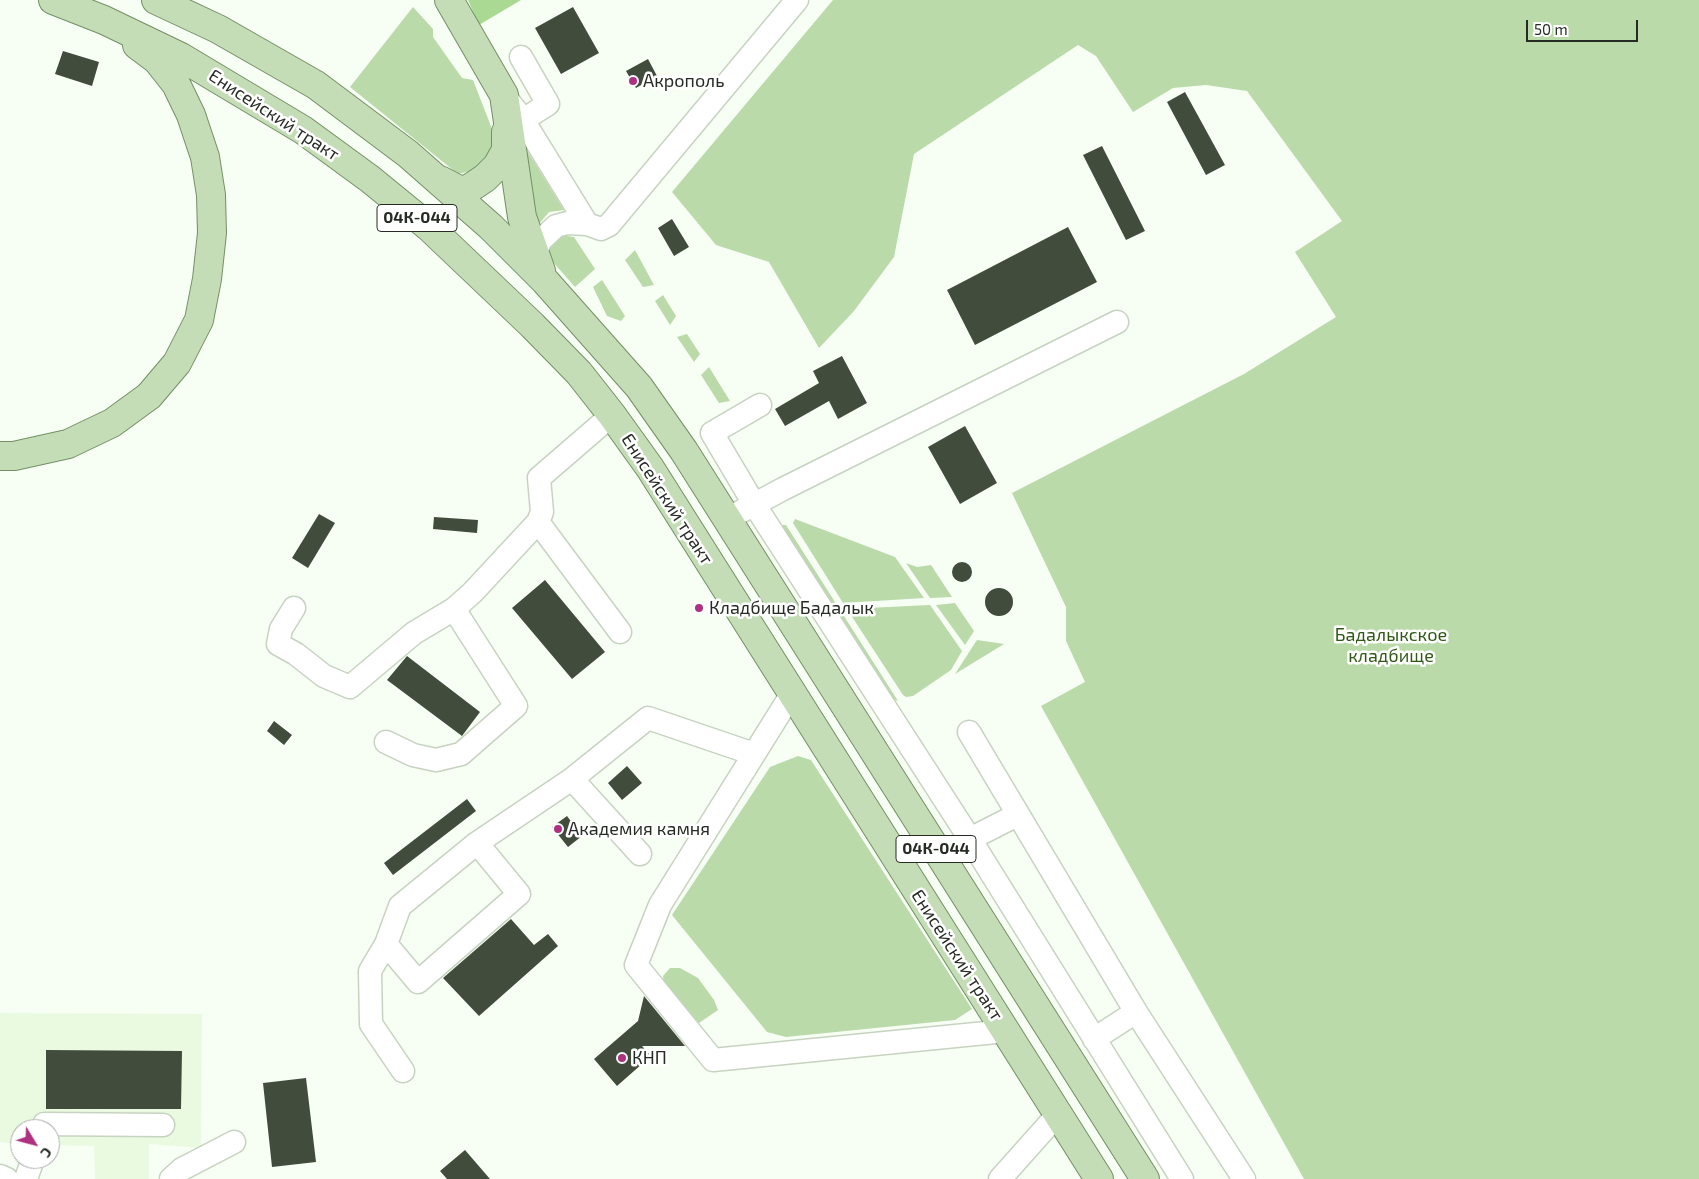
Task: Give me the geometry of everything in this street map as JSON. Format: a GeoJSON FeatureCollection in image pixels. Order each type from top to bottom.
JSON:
{"type":"FeatureCollection","features":[{"type":"Feature","properties":{"kind":"main road","name":"Енисейский тракт"},"geometry":{"type":"LineString","coordinates":[[53,0],[104,20],[182,57],[304,130],[370,179],[430,228],[532,325],[579,373],[650,468],[791,695],[1099,1179]]}},
{"type":"Feature","properties":{"kind":"main road","name":"04К-044"},"geometry":{"type":"LineString","coordinates":[[156,0],[218,29],[316,85],[362,118],[438,179],[540,269],[639,387],[684,451],[1145,1179]]}},
{"type":"Feature","properties":{"kind":"main road"},"geometry":{"type":"LineString","coordinates":[[449,0],[504,95],[522,218],[540,269]]}},
{"type":"Feature","properties":{"kind":"main road"},"geometry":{"type":"LineString","coordinates":[[0,456],[14,456],[68,444],[112,423],[149,396],[177,364],[199,320],[207,279],[212,233],[211,195],[205,156],[191,115],[176,84],[156,60],[104,20]]}},
{"type":"Feature","properties":{"kind":"main road"},"geometry":{"type":"LineString","coordinates":[[438,179],[461,191],[470,188],[485,178],[497,166],[506,150],[504,95]]}},
{"type":"Feature","properties":{"kind":"main road"},"geometry":{"type":"LineString","coordinates":[[694,539],[727,519]]}},
{"type":"Feature","properties":{"kind":"street"},"geometry":{"type":"LineString","coordinates":[[540,269],[540,240],[556,226],[567,223],[587,224],[600,228],[609,225],[797,0]]}},
{"type":"Feature","properties":{"kind":"street"},"geometry":{"type":"LineString","coordinates":[[521,57],[548,104],[523,120]]}},
{"type":"Feature","properties":{"kind":"street"},"geometry":{"type":"LineString","coordinates":[[504,95],[523,120],[587,224]]}},
{"type":"Feature","properties":{"kind":"street"},"geometry":{"type":"LineString","coordinates":[[727,519],[1117,322]]}},
{"type":"Feature","properties":{"kind":"street"},"geometry":{"type":"LineString","coordinates":[[760,406],[712,433],[754,504],[970,839],[1182,1179]]}},
{"type":"Feature","properties":{"kind":"street"},"geometry":{"type":"LineString","coordinates":[[294,608],[281,629],[278,644],[296,654],[324,676],[350,687],[414,633],[454,609],[473,592],[538,522],[542,512],[538,478],[612,415]]}},
{"type":"Feature","properties":{"kind":"street"},"geometry":{"type":"LineString","coordinates":[[538,522],[620,632]]}},
{"type":"Feature","properties":{"kind":"street"},"geometry":{"type":"LineString","coordinates":[[386,742],[414,755],[436,760],[460,754],[516,706],[454,609]]}},
{"type":"Feature","properties":{"kind":"street"},"geometry":{"type":"LineString","coordinates":[[791,695],[660,905],[636,965],[713,1060],[1006,1031]]}},
{"type":"Feature","properties":{"kind":"street"},"geometry":{"type":"LineString","coordinates":[[403,1072],[371,1024],[370,971],[386,944],[400,906],[477,843],[572,778],[648,718],[754,754]]}},
{"type":"Feature","properties":{"kind":"street"},"geometry":{"type":"LineString","coordinates":[[969,732],[1136,1012],[1244,1179]]}},
{"type":"Feature","properties":{"kind":"street"},"geometry":{"type":"LineString","coordinates":[[572,778],[640,854]]}},
{"type":"Feature","properties":{"kind":"street"},"geometry":{"type":"LineString","coordinates":[[970,839],[1018,815]]}},
{"type":"Feature","properties":{"kind":"street"},"geometry":{"type":"LineString","coordinates":[[386,944],[418,982],[520,894],[477,843]]}},
{"type":"Feature","properties":{"kind":"street"},"geometry":{"type":"LineString","coordinates":[[1094,1038],[1136,1012]]}},
{"type":"Feature","properties":{"kind":"street"},"geometry":{"type":"LineString","coordinates":[[1000,1179],[1058,1114]]}},
{"type":"Feature","properties":{"kind":"street"},"geometry":{"type":"LineString","coordinates":[[60,1124],[163,1125]]}},
{"type":"Feature","properties":{"kind":"street"},"geometry":{"type":"LineString","coordinates":[[171,1179],[182,1169],[234,1142]]}},
{"type":"Feature","properties":{"kind":"street"},"geometry":{"type":"LineString","coordinates":[[0,1176],[6,1179]]}},
{"type":"Feature","properties":{"kind":"shaded area"},"geometry":{"type":"Polygon","coordinates":[[[0,1013],[202,1014],[201,1148],[149,1144],[149,1179],[95,1179],[94,1146],[60,1145],[60,1119],[10,1119],[10,1144],[0,1142],[0,1013]]]}},
{"type":"Feature","properties":{"kind":"green space"},"geometry":{"type":"Polygon","coordinates":[[[468,0],[521,0],[479,25],[468,0]]]}},
{"type":"Feature","properties":{"kind":"green space","name":"Бадалыкское кладбище"},"geometry":{"type":"Polygon","coordinates":[[[833,0],[1699,0],[1699,1179],[1304,1179],[1041,706],[1085,682],[1066,641],[1066,607],[1012,493],[1244,374],[1336,317],[1295,252],[1342,221],[1247,91],[1206,85],[1173,88],[1133,112],[1096,56],[1078,45],[914,154],[894,257],[854,311],[819,348],[769,262],[716,245],[672,192],[833,0]]]}},
{"type":"Feature","properties":{"kind":"green space"},"geometry":{"type":"Polygon","coordinates":[[[413,7],[433,29],[433,37],[462,78],[473,80],[494,134],[489,156],[478,169],[458,174],[350,87],[413,7]]]}},
{"type":"Feature","properties":{"kind":"green space"},"geometry":{"type":"Polygon","coordinates":[[[523,144],[564,210],[549,212],[539,224],[535,218],[523,144]]]}},
{"type":"Feature","properties":{"kind":"green space"},"geometry":{"type":"Polygon","coordinates":[[[561,235],[574,237],[595,269],[575,287],[553,262],[549,251],[553,241],[561,235]]]}},
{"type":"Feature","properties":{"kind":"green space"},"geometry":{"type":"Polygon","coordinates":[[[635,250],[654,285],[643,287],[625,260],[635,250]]]}},
{"type":"Feature","properties":{"kind":"green space"},"geometry":{"type":"Polygon","coordinates":[[[602,280],[625,316],[621,321],[607,316],[593,287],[602,280]]]}},
{"type":"Feature","properties":{"kind":"green space"},"geometry":{"type":"Polygon","coordinates":[[[663,295],[676,316],[670,325],[655,301],[663,295]]]}},
{"type":"Feature","properties":{"kind":"green space"},"geometry":{"type":"Polygon","coordinates":[[[687,334],[700,354],[694,362],[677,337],[687,334]]]}},
{"type":"Feature","properties":{"kind":"green space"},"geometry":{"type":"Polygon","coordinates":[[[709,367],[730,401],[719,403],[701,375],[709,367]]]}},
{"type":"Feature","properties":{"kind":"green space"},"geometry":{"type":"Polygon","coordinates":[[[795,519],[895,557],[924,598],[843,603],[793,523],[795,519]]]}},
{"type":"Feature","properties":{"kind":"green space"},"geometry":{"type":"Polygon","coordinates":[[[780,525],[786,525],[898,701],[888,697],[780,525]]]}},
{"type":"Feature","properties":{"kind":"green space"},"geometry":{"type":"Polygon","coordinates":[[[906,563],[917,567],[931,565],[952,597],[930,598],[906,563]]]}},
{"type":"Feature","properties":{"kind":"green space"},"geometry":{"type":"Polygon","coordinates":[[[955,603],[974,631],[965,645],[936,605],[955,603]]]}},
{"type":"Feature","properties":{"kind":"green space"},"geometry":{"type":"Polygon","coordinates":[[[930,605],[962,651],[951,670],[913,696],[906,697],[847,609],[930,605]]]}},
{"type":"Feature","properties":{"kind":"green space"},"geometry":{"type":"Polygon","coordinates":[[[977,640],[1004,644],[955,674],[977,640]]]}},
{"type":"Feature","properties":{"kind":"green space"},"geometry":{"type":"Polygon","coordinates":[[[798,756],[811,760],[972,1009],[955,1020],[786,1037],[767,1032],[672,915],[770,767],[798,756]]]}},
{"type":"Feature","properties":{"kind":"green space"},"geometry":{"type":"Polygon","coordinates":[[[670,968],[680,968],[698,978],[714,1000],[718,1010],[699,1023],[664,986],[663,976],[670,968]]]}},
{"type":"Feature","properties":{"kind":"building"},"geometry":{"type":"Polygon","coordinates":[[[573,7],[599,53],[561,74],[535,28],[573,7]]]}},
{"type":"Feature","properties":{"kind":"building"},"geometry":{"type":"Polygon","coordinates":[[[63,51],[99,62],[92,86],[55,74],[63,51]]]}},
{"type":"Feature","properties":{"kind":"building"},"geometry":{"type":"Polygon","coordinates":[[[648,59],[657,76],[636,88],[626,71],[648,59]]]}},
{"type":"Feature","properties":{"kind":"building"},"geometry":{"type":"Polygon","coordinates":[[[1185,92],[1225,165],[1206,175],[1167,102],[1185,92]]]}},
{"type":"Feature","properties":{"kind":"building"},"geometry":{"type":"Polygon","coordinates":[[[1102,146],[1145,231],[1126,240],[1083,155],[1102,146]]]}},
{"type":"Feature","properties":{"kind":"building"},"geometry":{"type":"Polygon","coordinates":[[[672,219],[689,247],[674,256],[658,228],[672,219]]]}},
{"type":"Feature","properties":{"kind":"building"},"geometry":{"type":"Polygon","coordinates":[[[1068,227],[1097,282],[975,345],[947,290],[1068,227]]]}},
{"type":"Feature","properties":{"kind":"building"},"geometry":{"type":"Polygon","coordinates":[[[842,356],[867,403],[838,419],[829,401],[785,426],[775,409],[819,383],[813,371],[842,356]]]}},
{"type":"Feature","properties":{"kind":"building"},"geometry":{"type":"Polygon","coordinates":[[[965,426],[997,483],[960,504],[928,447],[965,426]]]}},
{"type":"Feature","properties":{"kind":"building"},"geometry":{"type":"Polygon","coordinates":[[[319,514],[335,523],[308,568],[292,558],[319,514]]]}},
{"type":"Feature","properties":{"kind":"building"},"geometry":{"type":"Polygon","coordinates":[[[434,517],[478,520],[477,533],[433,529],[434,517]]]}},
{"type":"Feature","properties":{"kind":"building"},"geometry":{"type":"Polygon","coordinates":[[[962,562],[969,565],[972,572],[969,579],[962,582],[955,579],[952,572],[955,565],[962,562]]]}},
{"type":"Feature","properties":{"kind":"building"},"geometry":{"type":"Polygon","coordinates":[[[545,580],[605,652],[572,679],[512,608],[545,580]]]}},
{"type":"Feature","properties":{"kind":"building"},"geometry":{"type":"Polygon","coordinates":[[[999,588],[1009,592],[1013,602],[1009,612],[999,616],[989,612],[985,602],[989,592],[999,588]]]}},
{"type":"Feature","properties":{"kind":"building"},"geometry":{"type":"Polygon","coordinates":[[[407,656],[480,712],[462,736],[387,680],[407,656]]]}},
{"type":"Feature","properties":{"kind":"building"},"geometry":{"type":"Polygon","coordinates":[[[274,721],[292,735],[284,745],[267,731],[274,721]]]}},
{"type":"Feature","properties":{"kind":"building"},"geometry":{"type":"Polygon","coordinates":[[[627,766],[642,783],[622,800],[608,783],[627,766]]]}},
{"type":"Feature","properties":{"kind":"building"},"geometry":{"type":"Polygon","coordinates":[[[467,799],[476,811],[393,875],[384,863],[467,799]]]}},
{"type":"Feature","properties":{"kind":"building"},"geometry":{"type":"Polygon","coordinates":[[[567,816],[582,836],[568,847],[552,827],[567,816]]]}},
{"type":"Feature","properties":{"kind":"building"},"geometry":{"type":"Polygon","coordinates":[[[511,919],[534,945],[548,934],[558,946],[479,1016],[443,978],[511,919]]]}},
{"type":"Feature","properties":{"kind":"building"},"geometry":{"type":"Polygon","coordinates":[[[644,996],[685,1046],[642,1046],[651,1056],[617,1086],[594,1059],[638,1021],[644,996]]]}},
{"type":"Feature","properties":{"kind":"building"},"geometry":{"type":"Polygon","coordinates":[[[46,1050],[182,1051],[181,1109],[46,1109],[46,1050]]]}},
{"type":"Feature","properties":{"kind":"building"},"geometry":{"type":"Polygon","coordinates":[[[306,1078],[316,1162],[272,1167],[263,1083],[306,1078]]]}},
{"type":"Feature","properties":{"kind":"building"},"geometry":{"type":"Polygon","coordinates":[[[465,1150],[490,1179],[447,1179],[440,1171],[465,1150]]]}},
{"type":"Feature","properties":{"kind":"place","name":"Акрополь"},"geometry":{"type":"Point","coordinates":[633,81]}},
{"type":"Feature","properties":{"kind":"place","name":"Кладбище Бадалык"},"geometry":{"type":"Point","coordinates":[699,608]}},
{"type":"Feature","properties":{"kind":"place","name":"Академия камня"},"geometry":{"type":"Point","coordinates":[558,829]}},
{"type":"Feature","properties":{"kind":"place","name":"КНП"},"geometry":{"type":"Point","coordinates":[622,1058]}}]}
